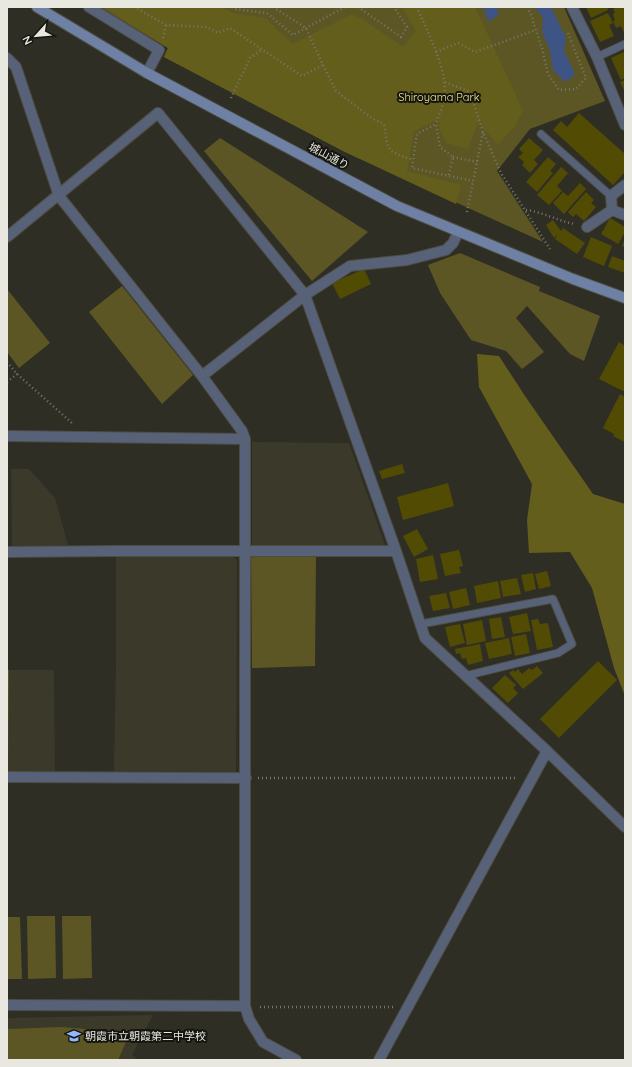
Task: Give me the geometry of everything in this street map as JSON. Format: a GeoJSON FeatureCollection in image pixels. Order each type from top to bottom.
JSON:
{"type":"FeatureCollection","features":[{"type":"Feature","properties":{"kind":"street","name":"城山通り"},"geometry":{"type":"LineString","coordinates":[[36,7],[147,73],[397,206],[573,279],[625,298]]}},
{"type":"Feature","properties":{"kind":"street"},"geometry":{"type":"LineString","coordinates":[[89,7],[160,50],[147,73]]}},
{"type":"Feature","properties":{"kind":"street"},"geometry":{"type":"LineString","coordinates":[[572,7],[622,109],[625,125]]}},
{"type":"Feature","properties":{"kind":"street"},"geometry":{"type":"LineString","coordinates":[[7,58],[16,67],[59,196],[202,376],[242,431],[245,439],[245,1006],[249,1019],[263,1042],[296,1060]]}},
{"type":"Feature","properties":{"kind":"street"},"geometry":{"type":"LineString","coordinates":[[7,237],[59,196],[158,113],[305,295],[396,551],[425,638],[547,751],[625,827]]}},
{"type":"Feature","properties":{"kind":"street"},"geometry":{"type":"LineString","coordinates":[[612,210],[611,196],[625,185]]}},
{"type":"Feature","properties":{"kind":"street"},"geometry":{"type":"LineString","coordinates":[[612,210],[625,214]]}},
{"type":"Feature","properties":{"kind":"street"},"geometry":{"type":"LineString","coordinates":[[587,227],[612,210]]}},
{"type":"Feature","properties":{"kind":"street"},"geometry":{"type":"LineString","coordinates":[[202,376],[305,295],[350,266],[408,260],[446,250],[454,243],[458,232]]}},
{"type":"Feature","properties":{"kind":"street"},"geometry":{"type":"LineString","coordinates":[[7,436],[245,439]]}},
{"type":"Feature","properties":{"kind":"street"},"geometry":{"type":"LineString","coordinates":[[7,552],[112,550],[396,551]]}},
{"type":"Feature","properties":{"kind":"street"},"geometry":{"type":"LineString","coordinates":[[379,1060],[547,751]]}},
{"type":"Feature","properties":{"kind":"street"},"geometry":{"type":"LineString","coordinates":[[7,778],[246,778]]}},
{"type":"Feature","properties":{"kind":"street"},"geometry":{"type":"LineString","coordinates":[[7,1005],[245,1006]]}},
{"type":"Feature","properties":{"kind":"lane"},"geometry":{"type":"LineString","coordinates":[[597,57],[625,44]]}},
{"type":"Feature","properties":{"kind":"lane"},"geometry":{"type":"LineString","coordinates":[[541,134],[611,196]]}},
{"type":"Feature","properties":{"kind":"lane"},"geometry":{"type":"LineString","coordinates":[[421,624],[553,599],[572,644],[558,653],[465,676]]}},
{"type":"Feature","properties":{"kind":"path"},"geometry":{"type":"LineString","coordinates":[[134,7],[166,25],[207,26],[218,33],[230,28],[302,76],[322,65]]}},
{"type":"Feature","properties":{"kind":"path"},"geometry":{"type":"LineString","coordinates":[[232,7],[235,9],[267,13],[293,36],[345,7]]}},
{"type":"Feature","properties":{"kind":"path"},"geometry":{"type":"LineString","coordinates":[[273,7],[306,28],[322,65],[336,91],[373,119],[384,124],[388,148],[392,153],[413,160]]}},
{"type":"Feature","properties":{"kind":"path"},"geometry":{"type":"LineString","coordinates":[[358,7],[401,36],[407,27],[394,7]]}},
{"type":"Feature","properties":{"kind":"path"},"geometry":{"type":"LineString","coordinates":[[417,7],[442,65],[445,82],[444,98],[436,124],[440,148],[453,157],[477,162]]}},
{"type":"Feature","properties":{"kind":"path"},"geometry":{"type":"LineString","coordinates":[[527,7],[532,16],[548,74],[559,90],[576,89],[586,78],[572,43]]}},
{"type":"Feature","properties":{"kind":"path"},"geometry":{"type":"LineString","coordinates":[[436,52],[458,43],[476,52],[536,30]]}},
{"type":"Feature","properties":{"kind":"path"},"geometry":{"type":"LineString","coordinates":[[231,98],[250,58],[263,49]]}},
{"type":"Feature","properties":{"kind":"path"},"geometry":{"type":"LineString","coordinates":[[445,82],[470,92],[483,132],[500,172],[550,249]]}},
{"type":"Feature","properties":{"kind":"path"},"geometry":{"type":"LineString","coordinates":[[436,124],[417,134],[412,168],[473,181]]}},
{"type":"Feature","properties":{"kind":"path"},"geometry":{"type":"LineString","coordinates":[[467,212],[483,132]]}},
{"type":"Feature","properties":{"kind":"path"},"geometry":{"type":"LineString","coordinates":[[449,175],[453,157]]}},
{"type":"Feature","properties":{"kind":"path"},"geometry":{"type":"LineString","coordinates":[[525,210],[538,212],[559,221],[587,227]]}},
{"type":"Feature","properties":{"kind":"path"},"geometry":{"type":"LineString","coordinates":[[7,362],[17,374],[87,437]]}},
{"type":"Feature","properties":{"kind":"path"},"geometry":{"type":"LineString","coordinates":[[7,382],[17,374]]}},
{"type":"Feature","properties":{"kind":"path"},"geometry":{"type":"LineString","coordinates":[[246,778],[532,778]]}},
{"type":"Feature","properties":{"kind":"path"},"geometry":{"type":"LineString","coordinates":[[245,1006],[408,1007]]}},
{"type":"Feature","properties":{"kind":"shaded area"},"geometry":{"type":"Polygon","coordinates":[[[252,442],[349,443],[385,545],[252,546],[252,442]]]}},
{"type":"Feature","properties":{"kind":"shaded area"},"geometry":{"type":"Polygon","coordinates":[[[11,469],[29,469],[55,498],[68,545],[12,547],[11,469]]]}},
{"type":"Feature","properties":{"kind":"shaded area"},"geometry":{"type":"Polygon","coordinates":[[[116,555],[232,556],[237,560],[236,772],[114,771],[116,555]]]}},
{"type":"Feature","properties":{"kind":"shaded area"},"geometry":{"type":"Polygon","coordinates":[[[9,670],[54,670],[55,773],[8,773],[9,670]]]}},
{"type":"Feature","properties":{"kind":"shaded area","name":"朝霞市立朝霞第二中学校"},"geometry":{"type":"Polygon","coordinates":[[[153,1015],[132,1055],[139,1060],[7,1060],[7,1018],[153,1015]]]}},
{"type":"Feature","properties":{"kind":"green space","name":"Shiroyama Park"},"geometry":{"type":"Polygon","coordinates":[[[98,7],[564,7],[605,101],[530,129],[497,171],[543,242],[343,151],[164,57],[168,48],[98,7]]]}},
{"type":"Feature","properties":{"kind":"green space","name":"Shiroyama Park"},"geometry":{"type":"Polygon","coordinates":[[[103,7],[222,7],[232,13],[265,18],[293,44],[352,14],[403,47],[416,31],[402,7],[475,7],[523,111],[515,126],[498,145],[478,122],[468,149],[446,143],[439,128],[439,119],[414,131],[407,171],[461,185],[456,204],[343,151],[164,57],[168,48],[103,7]]]}},
{"type":"Feature","properties":{"kind":"green space"},"geometry":{"type":"Polygon","coordinates":[[[220,138],[368,232],[312,281],[204,151],[220,138]]]}},
{"type":"Feature","properties":{"kind":"green space"},"geometry":{"type":"Polygon","coordinates":[[[460,253],[540,287],[539,291],[600,316],[584,361],[570,354],[527,306],[516,318],[544,352],[522,369],[506,351],[471,340],[440,293],[428,265],[460,253]]]}},
{"type":"Feature","properties":{"kind":"green space"},"geometry":{"type":"Polygon","coordinates":[[[122,286],[193,375],[162,404],[89,312],[122,286]]]}},
{"type":"Feature","properties":{"kind":"green space"},"geometry":{"type":"Polygon","coordinates":[[[7,289],[50,343],[19,368],[7,352],[7,289]]]}},
{"type":"Feature","properties":{"kind":"green space"},"geometry":{"type":"Polygon","coordinates":[[[477,354],[499,356],[593,494],[625,504],[625,696],[614,668],[592,588],[570,552],[529,553],[527,520],[532,484],[479,387],[477,354]]]}},
{"type":"Feature","properties":{"kind":"green space"},"geometry":{"type":"Polygon","coordinates":[[[251,555],[316,557],[315,666],[252,668],[251,555]]]}},
{"type":"Feature","properties":{"kind":"green space"},"geometry":{"type":"Polygon","coordinates":[[[7,670],[9,670],[8,773],[7,773],[7,670]]]}},
{"type":"Feature","properties":{"kind":"green space"},"geometry":{"type":"Polygon","coordinates":[[[27,916],[55,916],[56,978],[28,979],[27,916]]]}},
{"type":"Feature","properties":{"kind":"green space"},"geometry":{"type":"Polygon","coordinates":[[[62,916],[91,916],[92,978],[63,979],[62,916]]]}},
{"type":"Feature","properties":{"kind":"green space"},"geometry":{"type":"Polygon","coordinates":[[[7,917],[20,917],[22,979],[7,979],[7,917]]]}},
{"type":"Feature","properties":{"kind":"green space","name":"朝霞市立朝霞第二中学校"},"geometry":{"type":"Polygon","coordinates":[[[62,1027],[130,1033],[118,1060],[7,1060],[7,1029],[62,1027]]]}},
{"type":"Feature","properties":{"kind":"water"},"geometry":{"type":"Polygon","coordinates":[[[483,7],[496,7],[499,14],[489,22],[483,7]]]}},
{"type":"Feature","properties":{"kind":"water"},"geometry":{"type":"Polygon","coordinates":[[[534,7],[551,7],[566,38],[564,51],[574,71],[574,76],[565,82],[553,70],[550,51],[542,32],[543,17],[534,7]]]}},
{"type":"Feature","properties":{"kind":"building"},"geometry":{"type":"Polygon","coordinates":[[[586,7],[607,7],[608,10],[591,18],[586,7]]]}},
{"type":"Feature","properties":{"kind":"building"},"geometry":{"type":"Polygon","coordinates":[[[623,7],[625,12],[625,35],[621,26],[616,28],[613,21],[615,20],[613,14],[615,13],[613,9],[623,7]]]}},
{"type":"Feature","properties":{"kind":"building"},"geometry":{"type":"Polygon","coordinates":[[[608,13],[613,23],[609,25],[614,36],[600,42],[590,21],[608,13]]]}},
{"type":"Feature","properties":{"kind":"building"},"geometry":{"type":"Polygon","coordinates":[[[624,52],[625,78],[621,80],[611,58],[624,52]]]}},
{"type":"Feature","properties":{"kind":"building"},"geometry":{"type":"Polygon","coordinates":[[[625,80],[625,92],[620,82],[625,80]]]}},
{"type":"Feature","properties":{"kind":"building"},"geometry":{"type":"Polygon","coordinates":[[[579,113],[625,154],[625,172],[613,185],[553,130],[561,121],[567,127],[579,113]]]}},
{"type":"Feature","properties":{"kind":"building"},"geometry":{"type":"Polygon","coordinates":[[[529,138],[543,150],[534,160],[538,164],[530,173],[522,165],[524,162],[518,157],[523,153],[519,149],[529,138]]]}},
{"type":"Feature","properties":{"kind":"building"},"geometry":{"type":"Polygon","coordinates":[[[548,157],[556,164],[550,171],[553,173],[537,192],[526,182],[548,157]]]}},
{"type":"Feature","properties":{"kind":"building"},"geometry":{"type":"Polygon","coordinates":[[[561,167],[568,173],[557,186],[562,191],[549,205],[537,195],[561,167]]]}},
{"type":"Feature","properties":{"kind":"building"},"geometry":{"type":"Polygon","coordinates":[[[580,183],[586,189],[564,214],[553,203],[563,192],[568,196],[580,183]]]}},
{"type":"Feature","properties":{"kind":"building"},"geometry":{"type":"Polygon","coordinates":[[[586,192],[594,200],[591,203],[596,207],[584,221],[576,214],[573,217],[568,212],[586,192]]]}},
{"type":"Feature","properties":{"kind":"building"},"geometry":{"type":"Polygon","coordinates":[[[610,218],[625,227],[625,232],[618,244],[601,234],[610,218]]]}},
{"type":"Feature","properties":{"kind":"building"},"geometry":{"type":"Polygon","coordinates":[[[553,220],[561,231],[563,228],[585,243],[577,254],[555,239],[558,234],[554,238],[546,225],[553,220]]]}},
{"type":"Feature","properties":{"kind":"building"},"geometry":{"type":"Polygon","coordinates":[[[591,237],[612,246],[604,266],[583,257],[591,237]]]}},
{"type":"Feature","properties":{"kind":"building"},"geometry":{"type":"Polygon","coordinates":[[[625,238],[625,247],[622,246],[625,238]]]}},
{"type":"Feature","properties":{"kind":"building"},"geometry":{"type":"Polygon","coordinates":[[[612,256],[625,261],[625,273],[608,267],[612,256]]]}},
{"type":"Feature","properties":{"kind":"building"},"geometry":{"type":"Polygon","coordinates":[[[364,269],[371,284],[340,299],[332,283],[364,269]]]}},
{"type":"Feature","properties":{"kind":"building"},"geometry":{"type":"Polygon","coordinates":[[[619,342],[625,346],[625,392],[599,379],[619,342]]]}},
{"type":"Feature","properties":{"kind":"building"},"geometry":{"type":"Polygon","coordinates":[[[620,394],[625,397],[625,442],[613,436],[614,434],[603,428],[620,394]]]}},
{"type":"Feature","properties":{"kind":"building"},"geometry":{"type":"Polygon","coordinates":[[[402,464],[405,473],[382,479],[379,471],[402,464]]]}},
{"type":"Feature","properties":{"kind":"building"},"geometry":{"type":"Polygon","coordinates":[[[448,483],[454,506],[403,520],[397,497],[448,483]]]}},
{"type":"Feature","properties":{"kind":"building"},"geometry":{"type":"Polygon","coordinates":[[[417,529],[428,549],[414,557],[403,536],[417,529]]]}},
{"type":"Feature","properties":{"kind":"building"},"geometry":{"type":"Polygon","coordinates":[[[459,550],[463,566],[459,567],[461,573],[445,576],[440,554],[459,550]]]}},
{"type":"Feature","properties":{"kind":"building"},"geometry":{"type":"Polygon","coordinates":[[[433,555],[438,579],[420,582],[416,559],[433,555]]]}},
{"type":"Feature","properties":{"kind":"building"},"geometry":{"type":"Polygon","coordinates":[[[547,571],[551,586],[539,589],[535,574],[547,571]]]}},
{"type":"Feature","properties":{"kind":"building"},"geometry":{"type":"Polygon","coordinates":[[[533,573],[536,589],[525,592],[521,575],[533,573]]]}},
{"type":"Feature","properties":{"kind":"building"},"geometry":{"type":"Polygon","coordinates":[[[517,578],[521,594],[503,597],[500,581],[517,578]]]}},
{"type":"Feature","properties":{"kind":"building"},"geometry":{"type":"Polygon","coordinates":[[[498,581],[501,598],[477,603],[474,586],[498,581]]]}},
{"type":"Feature","properties":{"kind":"building"},"geometry":{"type":"Polygon","coordinates":[[[466,588],[470,605],[453,609],[449,592],[466,588]]]}},
{"type":"Feature","properties":{"kind":"building"},"geometry":{"type":"Polygon","coordinates":[[[446,593],[450,608],[433,611],[429,596],[446,593]]]}},
{"type":"Feature","properties":{"kind":"building"},"geometry":{"type":"Polygon","coordinates":[[[527,613],[531,631],[513,634],[509,617],[527,613]]]}},
{"type":"Feature","properties":{"kind":"building"},"geometry":{"type":"Polygon","coordinates":[[[501,617],[505,637],[492,639],[489,619],[501,617]]]}},
{"type":"Feature","properties":{"kind":"building"},"geometry":{"type":"Polygon","coordinates":[[[538,619],[540,624],[548,623],[553,647],[537,650],[531,620],[538,619]]]}},
{"type":"Feature","properties":{"kind":"building"},"geometry":{"type":"Polygon","coordinates":[[[482,620],[486,641],[467,645],[463,624],[482,620]]]}},
{"type":"Feature","properties":{"kind":"building"},"geometry":{"type":"Polygon","coordinates":[[[460,624],[465,643],[450,647],[445,627],[460,624]]]}},
{"type":"Feature","properties":{"kind":"building"},"geometry":{"type":"Polygon","coordinates":[[[526,634],[530,653],[515,656],[511,637],[526,634]]]}},
{"type":"Feature","properties":{"kind":"building"},"geometry":{"type":"Polygon","coordinates":[[[509,638],[512,654],[489,659],[485,643],[509,638]]]}},
{"type":"Feature","properties":{"kind":"building"},"geometry":{"type":"Polygon","coordinates":[[[480,644],[483,661],[468,665],[466,658],[462,659],[460,653],[456,654],[455,649],[480,644]]]}},
{"type":"Feature","properties":{"kind":"building"},"geometry":{"type":"Polygon","coordinates":[[[598,661],[617,680],[559,738],[540,719],[598,661]]]}},
{"type":"Feature","properties":{"kind":"building"},"geometry":{"type":"Polygon","coordinates":[[[537,666],[543,673],[523,689],[509,673],[513,670],[515,672],[518,669],[522,674],[529,668],[532,670],[537,666]]]}},
{"type":"Feature","properties":{"kind":"building"},"geometry":{"type":"Polygon","coordinates":[[[505,675],[516,685],[513,688],[518,693],[508,703],[492,688],[505,675]]]}},
{"type":"Feature","properties":{"kind":"place","name":"朝霞市立朝霞第二中学校"},"geometry":{"type":"Point","coordinates":[74,1036]}}]}
